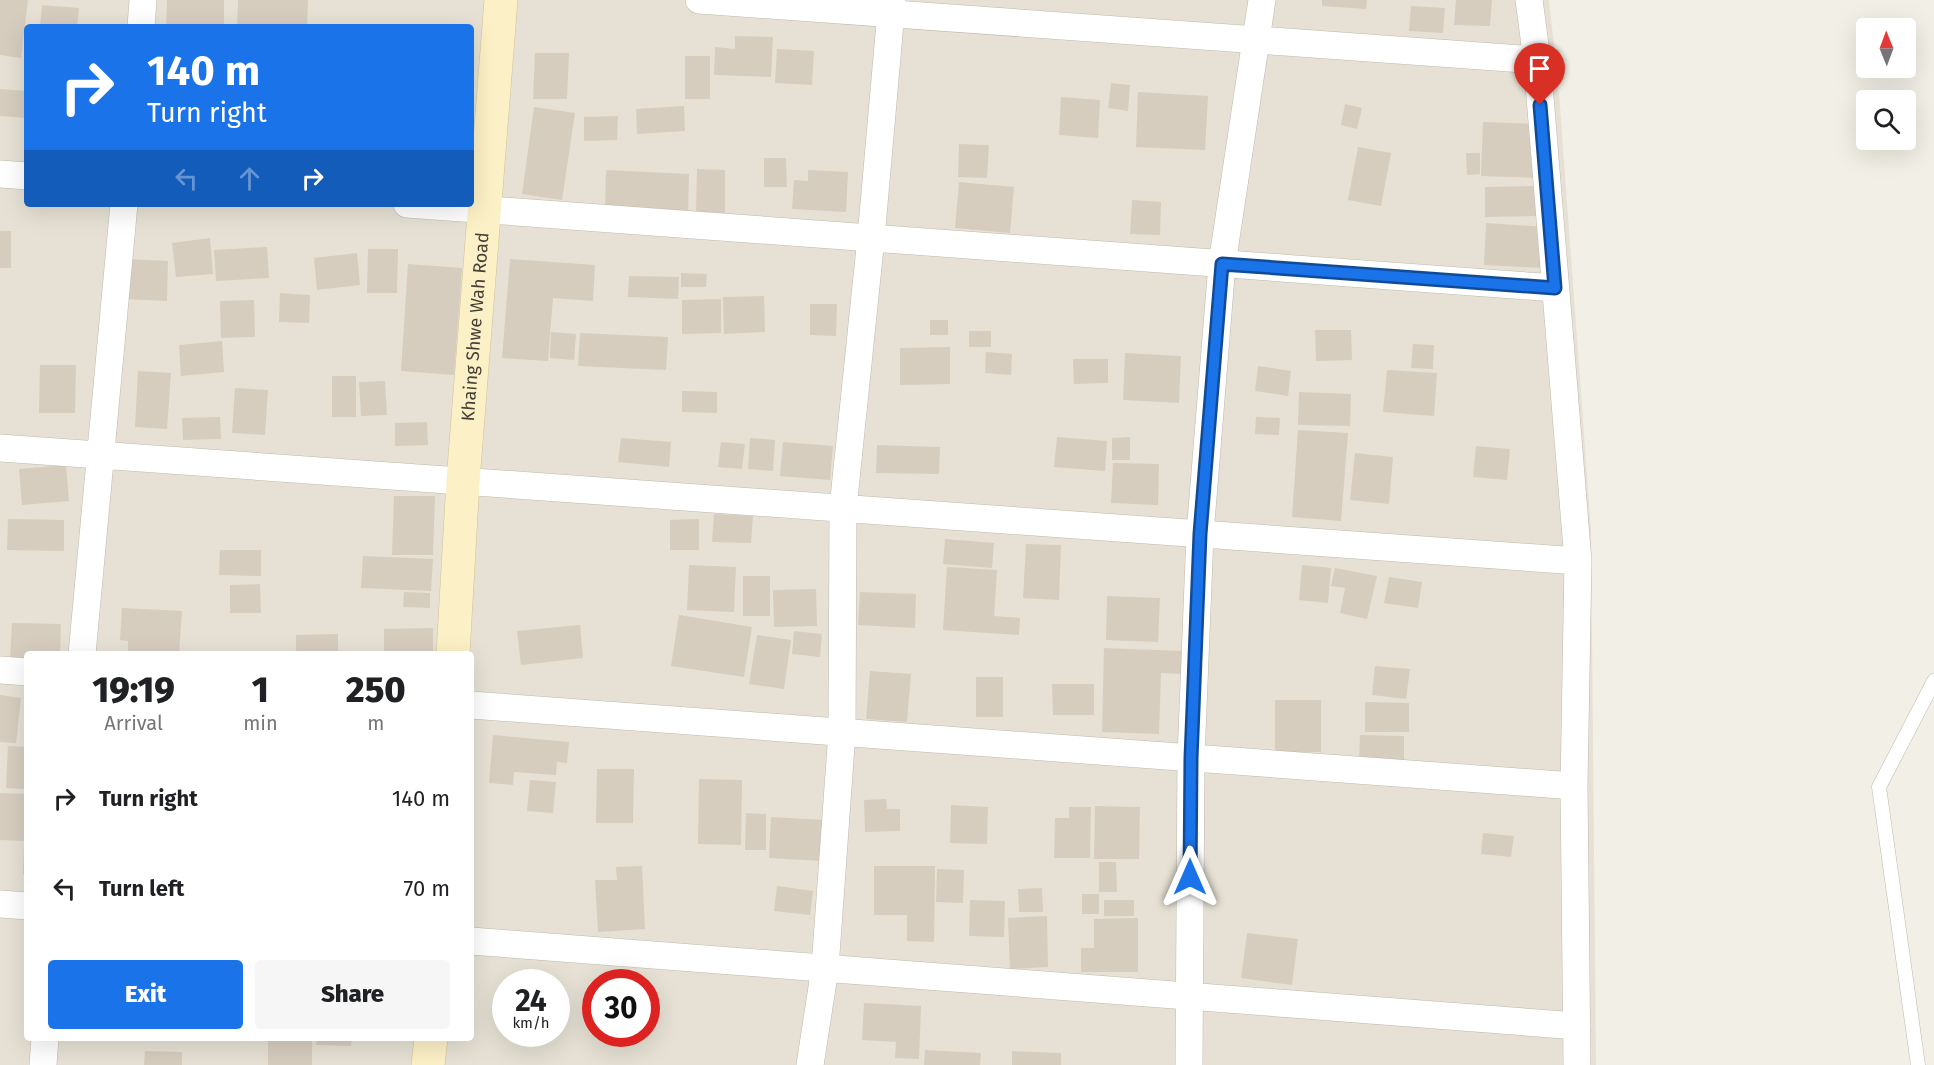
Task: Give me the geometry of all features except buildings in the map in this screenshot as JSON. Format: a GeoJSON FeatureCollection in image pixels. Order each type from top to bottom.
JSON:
{"type":"FeatureCollection","features":[{"type":"Feature","properties":{"kind":"street"},"geometry":{"type":"LineString","coordinates":[[141,24],[143,0]]}},
{"type":"Feature","properties":{"kind":"street","name":"Khaing Shwe Wah Road"},"geometry":{"type":"LineString","coordinates":[[453,651],[501,0]]}},
{"type":"Feature","properties":{"kind":"street"},"geometry":{"type":"LineString","coordinates":[[699,0],[891,7],[1256,39],[1537,60]]}},
{"type":"Feature","properties":{"kind":"street"},"geometry":{"type":"LineString","coordinates":[[1189,1065],[1191,758],[1200,534],[1222,264],[1262,0]]}},
{"type":"Feature","properties":{"kind":"street"},"geometry":{"type":"LineString","coordinates":[[1529,0],[1537,60],[1578,561],[1574,786],[1577,1065]]}},
{"type":"Feature","properties":{"kind":"street"},"geometry":{"type":"LineString","coordinates":[[810,1065],[825,968],[842,732],[843,508],[871,238],[891,7]]}},
{"type":"Feature","properties":{"kind":"street"},"geometry":{"type":"LineString","coordinates":[[0,174],[24,176]]}},
{"type":"Feature","properties":{"kind":"street"},"geometry":{"type":"LineString","coordinates":[[82,651],[124,207]]}},
{"type":"Feature","properties":{"kind":"street"},"geometry":{"type":"LineString","coordinates":[[446,207],[1555,288]]}},
{"type":"Feature","properties":{"kind":"street"},"geometry":{"type":"LineString","coordinates":[[0,448],[1578,561]]}},
{"type":"Feature","properties":{"kind":"street"},"geometry":{"type":"LineString","coordinates":[[0,670],[24,672]]}},
{"type":"Feature","properties":{"kind":"street"},"geometry":{"type":"LineString","coordinates":[[474,705],[1574,786]]}},
{"type":"Feature","properties":{"kind":"street"},"geometry":{"type":"LineString","coordinates":[[0,904],[24,906]]}},
{"type":"Feature","properties":{"kind":"street"},"geometry":{"type":"LineString","coordinates":[[474,940],[1577,1026]]}},
{"type":"Feature","properties":{"kind":"street"},"geometry":{"type":"LineString","coordinates":[[43,1065],[45,1041]]}},
{"type":"Feature","properties":{"kind":"street"},"geometry":{"type":"LineString","coordinates":[[428,1065],[431,1041]]}},
{"type":"Feature","properties":{"kind":"lane"},"geometry":{"type":"LineString","coordinates":[[1918,1065],[1880,787],[1934,681]]}},
{"type":"Feature","properties":{"kind":"shaded area"},"geometry":{"type":"Polygon","coordinates":[[[0,0],[1549,0],[1559,93],[1591,530],[1596,1065],[0,1065],[0,0]]]}},
{"type":"Feature","properties":{"kind":"route"},"geometry":{"type":"LineString","coordinates":[[1190,877],[1191,758],[1200,534],[1222,264],[1555,288],[1540,105]]}}]}
